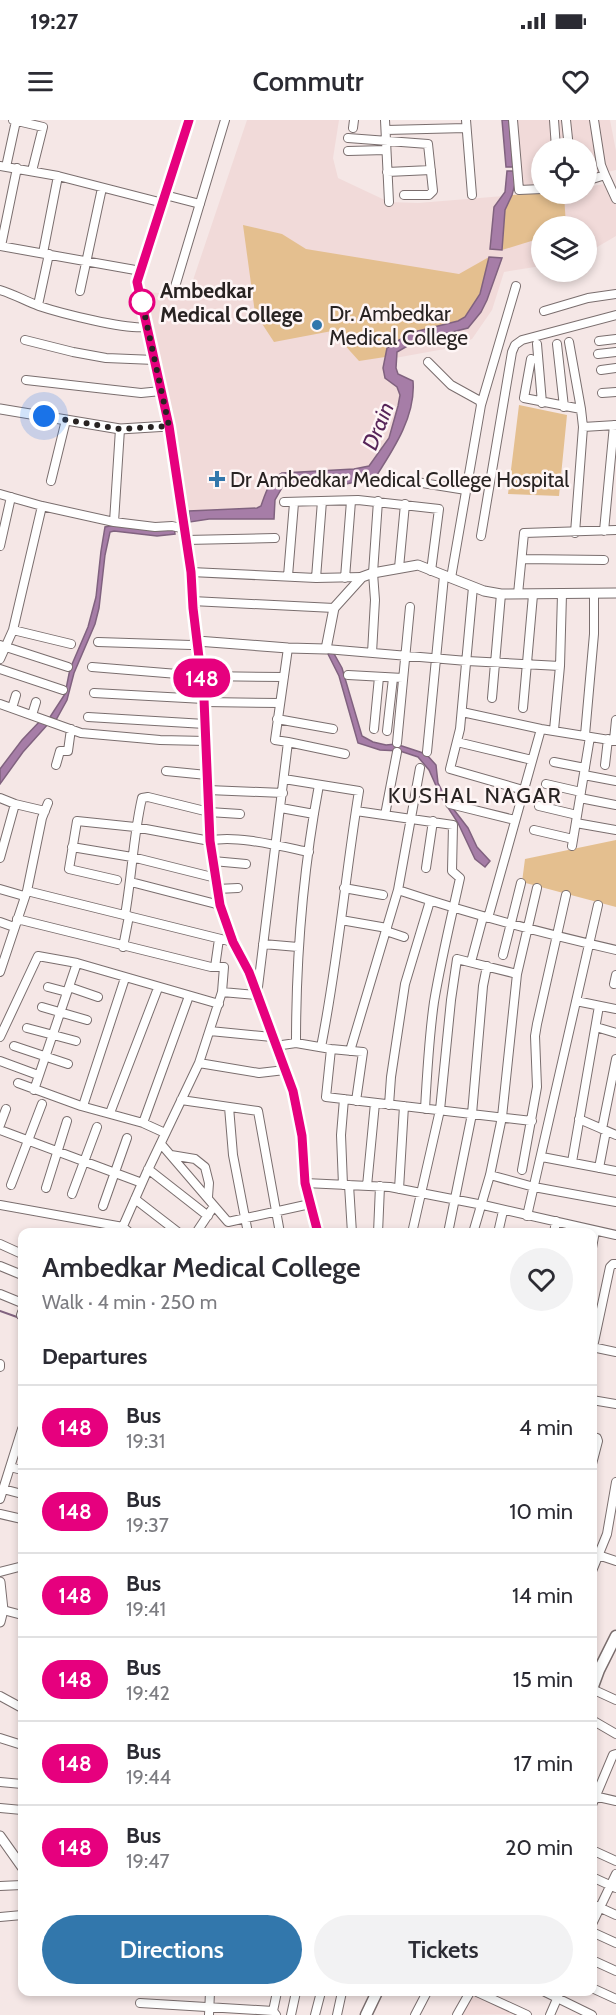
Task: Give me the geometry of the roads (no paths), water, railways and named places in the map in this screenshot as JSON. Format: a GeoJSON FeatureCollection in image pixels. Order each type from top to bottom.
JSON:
{"type":"FeatureCollection","features":[{"type":"Feature","properties":{"kind":"main road"},"geometry":{"type":"LineString","coordinates":[[597,1673],[613,1650],[616,1636]]}},
{"type":"Feature","properties":{"kind":"main road"},"geometry":{"type":"LineString","coordinates":[[366,2015],[374,1996]]}},
{"type":"Feature","properties":{"kind":"street"},"geometry":{"type":"LineString","coordinates":[[33,171],[43,127],[14,120],[3,166],[58,176],[102,188],[200,204]]}},
{"type":"Feature","properties":{"kind":"street"},"geometry":{"type":"LineString","coordinates":[[189,120],[137,282],[169,426],[191,572],[192,601],[204,701],[210,841],[220,905],[233,942],[249,972],[293,1091],[302,1136],[305,1183],[317,1228]]}},
{"type":"Feature","properties":{"kind":"street"},"geometry":{"type":"LineString","coordinates":[[174,290],[225,120]]}},
{"type":"Feature","properties":{"kind":"street"},"geometry":{"type":"LineString","coordinates":[[385,120],[388,202]]}},
{"type":"Feature","properties":{"kind":"street"},"geometry":{"type":"LineString","coordinates":[[513,120],[519,190],[531,189]]}},
{"type":"Feature","properties":{"kind":"street"},"geometry":{"type":"LineString","coordinates":[[554,120],[555,138]]}},
{"type":"Feature","properties":{"kind":"street"},"geometry":{"type":"LineString","coordinates":[[566,120],[568,138]]}},
{"type":"Feature","properties":{"kind":"street"},"geometry":{"type":"LineString","coordinates":[[594,120],[601,165],[616,199]]}},
{"type":"Feature","properties":{"kind":"street"},"geometry":{"type":"LineString","coordinates":[[386,130],[466,124],[472,195]]}},
{"type":"Feature","properties":{"kind":"street"},"geometry":{"type":"LineString","coordinates":[[348,138],[428,144],[432,194],[405,195]]}},
{"type":"Feature","properties":{"kind":"street"},"geometry":{"type":"LineString","coordinates":[[348,151],[386,150]]}},
{"type":"Feature","properties":{"kind":"street"},"geometry":{"type":"LineString","coordinates":[[17,168],[0,246],[141,271]]}},
{"type":"Feature","properties":{"kind":"street"},"geometry":{"type":"LineString","coordinates":[[387,172],[431,170]]}},
{"type":"Feature","properties":{"kind":"street"},"geometry":{"type":"LineString","coordinates":[[597,178],[605,175]]}},
{"type":"Feature","properties":{"kind":"street"},"geometry":{"type":"LineString","coordinates":[[38,306],[58,176]]}},
{"type":"Feature","properties":{"kind":"street"},"geometry":{"type":"LineString","coordinates":[[80,291],[102,188]]}},
{"type":"Feature","properties":{"kind":"street"},"geometry":{"type":"LineString","coordinates":[[428,752],[448,577],[481,405],[516,286]]}},
{"type":"Feature","properties":{"kind":"street"},"geometry":{"type":"LineString","coordinates":[[0,290],[38,306],[137,329],[147,327]]}},
{"type":"Feature","properties":{"kind":"street"},"geometry":{"type":"LineString","coordinates":[[544,311],[588,298],[616,294]]}},
{"type":"Feature","properties":{"kind":"street"},"geometry":{"type":"LineString","coordinates":[[482,536],[515,345],[522,340],[616,315]]}},
{"type":"Feature","properties":{"kind":"street"},"geometry":{"type":"LineString","coordinates":[[599,341],[616,339]]}},
{"type":"Feature","properties":{"kind":"street"},"geometry":{"type":"LineString","coordinates":[[25,340],[106,358],[155,360]]}},
{"type":"Feature","properties":{"kind":"street"},"geometry":{"type":"LineString","coordinates":[[569,342],[583,427],[575,533]]}},
{"type":"Feature","properties":{"kind":"street"},"geometry":{"type":"LineString","coordinates":[[537,344],[542,403]]}},
{"type":"Feature","properties":{"kind":"street"},"geometry":{"type":"LineString","coordinates":[[557,344],[564,407]]}},
{"type":"Feature","properties":{"kind":"street"},"geometry":{"type":"LineString","coordinates":[[598,354],[616,352]]}},
{"type":"Feature","properties":{"kind":"street"},"geometry":{"type":"LineString","coordinates":[[531,359],[524,397],[542,403],[581,410]]}},
{"type":"Feature","properties":{"kind":"street"},"geometry":{"type":"LineString","coordinates":[[428,362],[450,385],[480,401],[481,405]]}},
{"type":"Feature","properties":{"kind":"street"},"geometry":{"type":"LineString","coordinates":[[601,370],[616,368]]}},
{"type":"Feature","properties":{"kind":"street"},"geometry":{"type":"LineString","coordinates":[[26,380],[141,393],[161,391]]}},
{"type":"Feature","properties":{"kind":"street"},"geometry":{"type":"LineString","coordinates":[[602,393],[616,392]]}},
{"type":"Feature","properties":{"kind":"street"},"geometry":{"type":"LineString","coordinates":[[0,409],[120,429],[169,426]]}},
{"type":"Feature","properties":{"kind":"street"},"geometry":{"type":"LineString","coordinates":[[51,481],[66,420]]}},
{"type":"Feature","properties":{"kind":"street"},"geometry":{"type":"LineString","coordinates":[[583,427],[615,425],[604,531]]}},
{"type":"Feature","properties":{"kind":"street"},"geometry":{"type":"LineString","coordinates":[[114,522],[120,429]]}},
{"type":"Feature","properties":{"kind":"street"},"geometry":{"type":"LineString","coordinates":[[410,481],[466,490]]}},
{"type":"Feature","properties":{"kind":"street"},"geometry":{"type":"LineString","coordinates":[[0,494],[114,522],[184,529]]}},
{"type":"Feature","properties":{"kind":"street"},"geometry":{"type":"LineString","coordinates":[[0,546],[11,496]]}},
{"type":"Feature","properties":{"kind":"street"},"geometry":{"type":"LineString","coordinates":[[315,578],[322,501]]}},
{"type":"Feature","properties":{"kind":"street"},"geometry":{"type":"LineString","coordinates":[[345,578],[351,501]]}},
{"type":"Feature","properties":{"kind":"street"},"geometry":{"type":"LineString","coordinates":[[284,502],[378,501],[439,509],[431,571]]}},
{"type":"Feature","properties":{"kind":"street"},"geometry":{"type":"LineString","coordinates":[[372,653],[375,600],[373,573],[378,501]]}},
{"type":"Feature","properties":{"kind":"street"},"geometry":{"type":"LineString","coordinates":[[288,576],[294,503]]}},
{"type":"Feature","properties":{"kind":"street"},"geometry":{"type":"LineString","coordinates":[[399,568],[405,504]]}},
{"type":"Feature","properties":{"kind":"street"},"geometry":{"type":"LineString","coordinates":[[0,659],[3,646],[13,630],[42,506]]}},
{"type":"Feature","properties":{"kind":"street"},"geometry":{"type":"LineString","coordinates":[[518,594],[524,533],[616,530]]}},
{"type":"Feature","properties":{"kind":"street"},"geometry":{"type":"LineString","coordinates":[[186,540],[276,538]]}},
{"type":"Feature","properties":{"kind":"street"},"geometry":{"type":"LineString","coordinates":[[522,559],[604,560]]}},
{"type":"Feature","properties":{"kind":"street"},"geometry":{"type":"LineString","coordinates":[[326,649],[334,608],[362,578],[373,573],[418,566],[484,591],[501,594],[616,593]]}},
{"type":"Feature","properties":{"kind":"street"},"geometry":{"type":"LineString","coordinates":[[191,572],[362,578]]}},
{"type":"Feature","properties":{"kind":"street"},"geometry":{"type":"LineString","coordinates":[[473,587],[462,712],[450,769],[523,790]]}},
{"type":"Feature","properties":{"kind":"street"},"geometry":{"type":"LineString","coordinates":[[492,698],[501,594]]}},
{"type":"Feature","properties":{"kind":"street"},"geometry":{"type":"LineString","coordinates":[[554,730],[560,666],[562,594]]}},
{"type":"Feature","properties":{"kind":"street"},"geometry":{"type":"LineString","coordinates":[[534,830],[573,843],[584,772],[594,634],[594,594]]}},
{"type":"Feature","properties":{"kind":"street"},"geometry":{"type":"LineString","coordinates":[[523,708],[529,663],[533,595]]}},
{"type":"Feature","properties":{"kind":"street"},"geometry":{"type":"LineString","coordinates":[[192,601],[334,608]]}},
{"type":"Feature","properties":{"kind":"street"},"geometry":{"type":"LineString","coordinates":[[397,742],[410,607]]}},
{"type":"Feature","properties":{"kind":"street"},"geometry":{"type":"LineString","coordinates":[[13,630],[71,644]]}},
{"type":"Feature","properties":{"kind":"street"},"geometry":{"type":"LineString","coordinates":[[98,642],[191,645],[197,641],[560,666]]}},
{"type":"Feature","properties":{"kind":"street"},"geometry":{"type":"LineString","coordinates":[[3,646],[68,667]]}},
{"type":"Feature","properties":{"kind":"street"},"geometry":{"type":"LineString","coordinates":[[288,648],[275,740],[345,754]]}},
{"type":"Feature","properties":{"kind":"street"},"geometry":{"type":"LineString","coordinates":[[92,667],[202,676],[284,677]]}},
{"type":"Feature","properties":{"kind":"street"},"geometry":{"type":"LineString","coordinates":[[0,669],[63,690]]}},
{"type":"Feature","properties":{"kind":"street"},"geometry":{"type":"LineString","coordinates":[[348,675],[403,678]]}},
{"type":"Feature","properties":{"kind":"street"},"geometry":{"type":"LineString","coordinates":[[374,729],[379,677]]}},
{"type":"Feature","properties":{"kind":"street"},"geometry":{"type":"LineString","coordinates":[[387,731],[393,678]]}},
{"type":"Feature","properties":{"kind":"street"},"geometry":{"type":"LineString","coordinates":[[94,693],[204,701],[280,703]]}},
{"type":"Feature","properties":{"kind":"street"},"geometry":{"type":"LineString","coordinates":[[12,708],[16,695]]}},
{"type":"Feature","properties":{"kind":"street"},"geometry":{"type":"LineString","coordinates":[[32,715],[36,702]]}},
{"type":"Feature","properties":{"kind":"street"},"geometry":{"type":"LineString","coordinates":[[0,704],[81,733],[160,740],[206,741]]}},
{"type":"Feature","properties":{"kind":"street"},"geometry":{"type":"LineString","coordinates":[[462,712],[541,729],[613,740]]}},
{"type":"Feature","properties":{"kind":"street"},"geometry":{"type":"LineString","coordinates":[[88,717],[205,724]]}},
{"type":"Feature","properties":{"kind":"street"},"geometry":{"type":"LineString","coordinates":[[278,719],[333,729]]}},
{"type":"Feature","properties":{"kind":"street"},"geometry":{"type":"LineString","coordinates":[[605,765],[613,740],[616,720]]}},
{"type":"Feature","properties":{"kind":"street"},"geometry":{"type":"LineString","coordinates":[[56,765],[60,751],[68,751],[71,729]]}},
{"type":"Feature","properties":{"kind":"street"},"geometry":{"type":"LineString","coordinates":[[471,962],[516,820],[541,729]]}},
{"type":"Feature","properties":{"kind":"street"},"geometry":{"type":"LineString","coordinates":[[257,995],[288,742]]}},
{"type":"Feature","properties":{"kind":"street"},"geometry":{"type":"LineString","coordinates":[[457,742],[532,760]]}},
{"type":"Feature","properties":{"kind":"street"},"geometry":{"type":"LineString","coordinates":[[385,815],[398,752]]}},
{"type":"Feature","properties":{"kind":"street"},"geometry":{"type":"LineString","coordinates":[[554,762],[616,781]]}},
{"type":"Feature","properties":{"kind":"street"},"geometry":{"type":"LineString","coordinates":[[350,1050],[398,890],[420,768]]}},
{"type":"Feature","properties":{"kind":"street"},"geometry":{"type":"LineString","coordinates":[[166,771],[207,775]]}},
{"type":"Feature","properties":{"kind":"street"},"geometry":{"type":"LineString","coordinates":[[284,779],[359,792],[344,888],[333,985],[321,1047]]}},
{"type":"Feature","properties":{"kind":"street"},"geometry":{"type":"LineString","coordinates":[[546,784],[616,805]]}},
{"type":"Feature","properties":{"kind":"street"},"geometry":{"type":"LineString","coordinates":[[296,1043],[298,947],[319,785]]}},
{"type":"Feature","properties":{"kind":"street"},"geometry":{"type":"LineString","coordinates":[[208,789],[283,793]]}},
{"type":"Feature","properties":{"kind":"street"},"geometry":{"type":"LineString","coordinates":[[0,798],[15,804],[47,807],[25,893],[3,953],[0,972]]}},
{"type":"Feature","properties":{"kind":"street"},"geometry":{"type":"LineString","coordinates":[[123,946],[135,827],[142,798],[209,812],[240,814]]}},
{"type":"Feature","properties":{"kind":"street"},"geometry":{"type":"LineString","coordinates":[[0,858],[3,834],[15,804]]}},
{"type":"Feature","properties":{"kind":"street"},"geometry":{"type":"LineString","coordinates":[[450,804],[516,820]]}},
{"type":"Feature","properties":{"kind":"street"},"geometry":{"type":"LineString","coordinates":[[539,806],[616,830]]}},
{"type":"Feature","properties":{"kind":"street"},"geometry":{"type":"LineString","coordinates":[[281,808],[314,814]]}},
{"type":"Feature","properties":{"kind":"street"},"geometry":{"type":"LineString","coordinates":[[356,811],[453,825],[452,871],[460,878],[443,952],[434,1005],[424,1109]]}},
{"type":"Feature","properties":{"kind":"street"},"geometry":{"type":"LineString","coordinates":[[117,880],[70,869],[77,820],[135,827],[210,841],[219,838],[276,845],[309,852]]}},
{"type":"Feature","properties":{"kind":"street"},"geometry":{"type":"LineString","coordinates":[[426,868],[433,821]]}},
{"type":"Feature","properties":{"kind":"street"},"geometry":{"type":"LineString","coordinates":[[72,847],[132,857],[216,878]]}},
{"type":"Feature","properties":{"kind":"street"},"geometry":{"type":"LineString","coordinates":[[213,861],[246,864]]}},
{"type":"Feature","properties":{"kind":"street"},"geometry":{"type":"LineString","coordinates":[[131,882],[220,905]]}},
{"type":"Feature","properties":{"kind":"street"},"geometry":{"type":"LineString","coordinates":[[503,955],[521,883]]}},
{"type":"Feature","properties":{"kind":"street"},"geometry":{"type":"LineString","coordinates":[[217,889],[238,888]]}},
{"type":"Feature","properties":{"kind":"street"},"geometry":{"type":"LineString","coordinates":[[344,888],[383,895]]}},
{"type":"Feature","properties":{"kind":"street"},"geometry":{"type":"LineString","coordinates":[[475,1228],[483,1205],[502,1118],[517,974],[537,888]]}},
{"type":"Feature","properties":{"kind":"street"},"geometry":{"type":"LineString","coordinates":[[0,889],[127,915],[233,942]]}},
{"type":"Feature","properties":{"kind":"street"},"geometry":{"type":"LineString","coordinates":[[398,890],[528,930],[616,950]]}},
{"type":"Feature","properties":{"kind":"street"},"geometry":{"type":"LineString","coordinates":[[522,1170],[537,1087],[535,1036],[566,895]]}},
{"type":"Feature","properties":{"kind":"street"},"geometry":{"type":"LineString","coordinates":[[389,1105],[405,984],[430,901]]}},
{"type":"Feature","properties":{"kind":"street"},"geometry":{"type":"LineString","coordinates":[[528,1216],[598,905]]}},
{"type":"Feature","properties":{"kind":"street"},"geometry":{"type":"LineString","coordinates":[[340,920],[386,929],[404,937]]}},
{"type":"Feature","properties":{"kind":"street"},"geometry":{"type":"LineString","coordinates":[[0,922],[15,923],[224,967],[219,1004],[199,1063],[148,1169],[123,1228]]}},
{"type":"Feature","properties":{"kind":"street"},"geometry":{"type":"LineString","coordinates":[[216,967],[219,939]]}},
{"type":"Feature","properties":{"kind":"street"},"geometry":{"type":"LineString","coordinates":[[263,944],[298,947]]}},
{"type":"Feature","properties":{"kind":"street"},"geometry":{"type":"LineString","coordinates":[[0,1037],[38,956],[77,963],[219,1004]]}},
{"type":"Feature","properties":{"kind":"street"},"geometry":{"type":"LineString","coordinates":[[413,1228],[440,1110],[451,1000],[458,959],[517,974]]}},
{"type":"Feature","properties":{"kind":"street"},"geometry":{"type":"LineString","coordinates":[[34,1090],[77,963]]}},
{"type":"Feature","properties":{"kind":"street"},"geometry":{"type":"LineString","coordinates":[[449,1228],[472,1114],[483,986],[487,966]]}},
{"type":"Feature","properties":{"kind":"street"},"geometry":{"type":"LineString","coordinates":[[614,984],[616,975]]}},
{"type":"Feature","properties":{"kind":"street"},"geometry":{"type":"LineString","coordinates":[[83,1106],[125,978]]}},
{"type":"Feature","properties":{"kind":"street"},"geometry":{"type":"LineString","coordinates":[[48,987],[98,997]]}},
{"type":"Feature","properties":{"kind":"street"},"geometry":{"type":"LineString","coordinates":[[110,1113],[158,988]]}},
{"type":"Feature","properties":{"kind":"street"},"geometry":{"type":"LineString","coordinates":[[222,992],[257,995]]}},
{"type":"Feature","properties":{"kind":"street"},"geometry":{"type":"LineString","coordinates":[[143,1123],[189,996]]}},
{"type":"Feature","properties":{"kind":"street"},"geometry":{"type":"LineString","coordinates":[[576,1001],[616,1009]]}},
{"type":"Feature","properties":{"kind":"street"},"geometry":{"type":"LineString","coordinates":[[572,1162],[599,1006]]}},
{"type":"Feature","properties":{"kind":"street"},"geometry":{"type":"LineString","coordinates":[[42,1007],[87,1020]]}},
{"type":"Feature","properties":{"kind":"street"},"geometry":{"type":"LineString","coordinates":[[27,1028],[76,1041]]}},
{"type":"Feature","properties":{"kind":"street"},"geometry":{"type":"LineString","coordinates":[[596,1028],[616,1033]]}},
{"type":"Feature","properties":{"kind":"street"},"geometry":{"type":"LineString","coordinates":[[210,1031],[273,1042],[363,1052],[356,1101]]}},
{"type":"Feature","properties":{"kind":"street"},"geometry":{"type":"LineString","coordinates":[[14,1046],[68,1064]]}},
{"type":"Feature","properties":{"kind":"street"},"geometry":{"type":"LineString","coordinates":[[331,1049],[326,1097],[532,1121]]}},
{"type":"Feature","properties":{"kind":"street"},"geometry":{"type":"LineString","coordinates":[[599,1168],[616,1059]]}},
{"type":"Feature","properties":{"kind":"street"},"geometry":{"type":"LineString","coordinates":[[0,1061],[38,1075]]}},
{"type":"Feature","properties":{"kind":"street"},"geometry":{"type":"LineString","coordinates":[[199,1063],[259,1073],[285,1070]]}},
{"type":"Feature","properties":{"kind":"street"},"geometry":{"type":"LineString","coordinates":[[18,1083],[83,1106],[143,1123],[165,1133]]}},
{"type":"Feature","properties":{"kind":"street"},"geometry":{"type":"LineString","coordinates":[[344,1099],[341,1135],[351,1228]]}},
{"type":"Feature","properties":{"kind":"street"},"geometry":{"type":"LineString","coordinates":[[181,1100],[255,1110],[259,1114],[279,1228]]}},
{"type":"Feature","properties":{"kind":"street"},"geometry":{"type":"LineString","coordinates":[[367,1186],[375,1103]]}},
{"type":"Feature","properties":{"kind":"street"},"geometry":{"type":"LineString","coordinates":[[11,1185],[42,1104]]}},
{"type":"Feature","properties":{"kind":"street"},"geometry":{"type":"LineString","coordinates":[[399,1189],[404,1106]]}},
{"type":"Feature","properties":{"kind":"street"},"geometry":{"type":"LineString","coordinates":[[229,1107],[233,1155],[247,1228]]}},
{"type":"Feature","properties":{"kind":"street"},"geometry":{"type":"LineString","coordinates":[[0,1125],[6,1109]]}},
{"type":"Feature","properties":{"kind":"street"},"geometry":{"type":"LineString","coordinates":[[579,1119],[616,1135]]}},
{"type":"Feature","properties":{"kind":"street"},"geometry":{"type":"LineString","coordinates":[[46,1188],[67,1121]]}},
{"type":"Feature","properties":{"kind":"street"},"geometry":{"type":"LineString","coordinates":[[72,1194],[97,1127]]}},
{"type":"Feature","properties":{"kind":"street"},"geometry":{"type":"LineString","coordinates":[[0,1130],[142,1183]]}},
{"type":"Feature","properties":{"kind":"street"},"geometry":{"type":"LineString","coordinates":[[103,1206],[126,1138]]}},
{"type":"Feature","properties":{"kind":"street"},"geometry":{"type":"LineString","coordinates":[[161,1144],[228,1222],[310,1204]]}},
{"type":"Feature","properties":{"kind":"street"},"geometry":{"type":"LineString","coordinates":[[171,1155],[195,1159],[202,1163],[209,1183],[207,1197]]}},
{"type":"Feature","properties":{"kind":"street"},"geometry":{"type":"LineString","coordinates":[[542,1157],[616,1171]]}},
{"type":"Feature","properties":{"kind":"street"},"geometry":{"type":"LineString","coordinates":[[148,1169],[208,1216]]}},
{"type":"Feature","properties":{"kind":"street"},"geometry":{"type":"LineString","coordinates":[[490,1175],[534,1187],[616,1202]]}},
{"type":"Feature","properties":{"kind":"street"},"geometry":{"type":"LineString","coordinates":[[305,1183],[399,1189],[584,1228]]}},
{"type":"Feature","properties":{"kind":"street"},"geometry":{"type":"LineString","coordinates":[[378,1228],[380,1186]]}},
{"type":"Feature","properties":{"kind":"street"},"geometry":{"type":"LineString","coordinates":[[135,1199],[173,1228]]}},
{"type":"Feature","properties":{"kind":"street"},"geometry":{"type":"LineString","coordinates":[[0,1205],[112,1228]]}},
{"type":"Feature","properties":{"kind":"street"},"geometry":{"type":"LineString","coordinates":[[200,1228],[214,1206]]}},
{"type":"Feature","properties":{"kind":"street"},"geometry":{"type":"LineString","coordinates":[[499,1228],[503,1211]]}},
{"type":"Feature","properties":{"kind":"street"},"geometry":{"type":"LineString","coordinates":[[555,1228],[556,1221]]}},
{"type":"Feature","properties":{"kind":"street"},"geometry":{"type":"LineString","coordinates":[[597,1231],[616,1235]]}},
{"type":"Feature","properties":{"kind":"street"},"geometry":{"type":"LineString","coordinates":[[0,1244],[18,1252]]}},
{"type":"Feature","properties":{"kind":"street"},"geometry":{"type":"LineString","coordinates":[[597,1328],[610,1267],[616,1264]]}},
{"type":"Feature","properties":{"kind":"street"},"geometry":{"type":"LineString","coordinates":[[0,1266],[18,1273]]}},
{"type":"Feature","properties":{"kind":"street"},"geometry":{"type":"LineString","coordinates":[[0,1294],[18,1301]]}},
{"type":"Feature","properties":{"kind":"street"},"geometry":{"type":"LineString","coordinates":[[597,1348],[616,1352]]}},
{"type":"Feature","properties":{"kind":"street"},"geometry":{"type":"LineString","coordinates":[[597,1401],[616,1404]]}},
{"type":"Feature","properties":{"kind":"street"},"geometry":{"type":"LineString","coordinates":[[597,1437],[602,1431]]}},
{"type":"Feature","properties":{"kind":"street"},"geometry":{"type":"LineString","coordinates":[[0,1499],[18,1447]]}},
{"type":"Feature","properties":{"kind":"street"},"geometry":{"type":"LineString","coordinates":[[10,1467],[18,1469]]}},
{"type":"Feature","properties":{"kind":"street"},"geometry":{"type":"LineString","coordinates":[[597,1554],[612,1535],[616,1482]]}},
{"type":"Feature","properties":{"kind":"street"},"geometry":{"type":"LineString","coordinates":[[3,1489],[18,1493]]}},
{"type":"Feature","properties":{"kind":"street"},"geometry":{"type":"LineString","coordinates":[[0,1514],[18,1518]]}},
{"type":"Feature","properties":{"kind":"street"},"geometry":{"type":"LineString","coordinates":[[597,1555],[616,1562]]}},
{"type":"Feature","properties":{"kind":"street"},"geometry":{"type":"LineString","coordinates":[[0,1572],[18,1569]]}},
{"type":"Feature","properties":{"kind":"street"},"geometry":{"type":"LineString","coordinates":[[0,1582],[3,1611],[0,1622]]}},
{"type":"Feature","properties":{"kind":"street"},"geometry":{"type":"LineString","coordinates":[[3,1611],[18,1614]]}},
{"type":"Feature","properties":{"kind":"street"},"geometry":{"type":"LineString","coordinates":[[597,1691],[616,1700]]}},
{"type":"Feature","properties":{"kind":"street"},"geometry":{"type":"LineString","coordinates":[[0,1696],[18,1706]]}},
{"type":"Feature","properties":{"kind":"street"},"geometry":{"type":"LineString","coordinates":[[597,1723],[616,1734]]}},
{"type":"Feature","properties":{"kind":"street"},"geometry":{"type":"LineString","coordinates":[[0,1738],[18,1744]]}},
{"type":"Feature","properties":{"kind":"street"},"geometry":{"type":"LineString","coordinates":[[597,1792],[616,1754]]}},
{"type":"Feature","properties":{"kind":"street"},"geometry":{"type":"LineString","coordinates":[[0,1782],[18,1784]]}},
{"type":"Feature","properties":{"kind":"street"},"geometry":{"type":"LineString","coordinates":[[597,1796],[616,1801]]}},
{"type":"Feature","properties":{"kind":"street"},"geometry":{"type":"LineString","coordinates":[[0,1808],[18,1810]]}},
{"type":"Feature","properties":{"kind":"street"},"geometry":{"type":"LineString","coordinates":[[0,1836],[3,1845],[18,1862]]}},
{"type":"Feature","properties":{"kind":"street"},"geometry":{"type":"LineString","coordinates":[[597,1852],[616,1861]]}},
{"type":"Feature","properties":{"kind":"street"},"geometry":{"type":"LineString","coordinates":[[597,1904],[613,1887],[616,1874]]}},
{"type":"Feature","properties":{"kind":"street"},"geometry":{"type":"LineString","coordinates":[[597,1879],[613,1887]]}},
{"type":"Feature","properties":{"kind":"street"},"geometry":{"type":"LineString","coordinates":[[0,1886],[18,1885]]}},
{"type":"Feature","properties":{"kind":"street"},"geometry":{"type":"LineString","coordinates":[[597,1906],[616,1915]]}},
{"type":"Feature","properties":{"kind":"street"},"geometry":{"type":"LineString","coordinates":[[0,1917],[18,1915]]}},
{"type":"Feature","properties":{"kind":"street"},"geometry":{"type":"LineString","coordinates":[[597,1934],[616,1943]]}},
{"type":"Feature","properties":{"kind":"street"},"geometry":{"type":"LineString","coordinates":[[597,1962],[616,1971]]}},
{"type":"Feature","properties":{"kind":"street"},"geometry":{"type":"LineString","coordinates":[[597,1990],[616,1999]]}},
{"type":"Feature","properties":{"kind":"street"},"geometry":{"type":"LineString","coordinates":[[209,2012],[210,1996]]}},
{"type":"Feature","properties":{"kind":"street"},"geometry":{"type":"LineString","coordinates":[[140,2003],[209,2012],[275,2013],[277,1996]]}},
{"type":"Feature","properties":{"kind":"street"},"geometry":{"type":"LineString","coordinates":[[291,2015],[295,1996]]}},
{"type":"Feature","properties":{"kind":"street"},"geometry":{"type":"LineString","coordinates":[[315,2015],[320,1996]]}},
{"type":"Feature","properties":{"kind":"street"},"geometry":{"type":"LineString","coordinates":[[337,2015],[341,1996]]}},
{"type":"Feature","properties":{"kind":"street"},"geometry":{"type":"LineString","coordinates":[[415,2015],[425,1996]]}},
{"type":"Feature","properties":{"kind":"street"},"geometry":{"type":"LineString","coordinates":[[457,2015],[468,1996]]}},
{"type":"Feature","properties":{"kind":"street"},"geometry":{"type":"LineString","coordinates":[[486,1996],[527,2015]]}},
{"type":"Feature","properties":{"kind":"street"},"geometry":{"type":"LineString","coordinates":[[550,2015],[559,1996]]}},
{"type":"Feature","properties":{"kind":"street"},"geometry":{"type":"LineString","coordinates":[[561,1996],[592,2015]]}},
{"type":"Feature","properties":{"kind":"waterway","name":"Drain"},"geometry":{"type":"LineString","coordinates":[[0,1311],[18,1318]]}},
{"type":"Feature","properties":{"kind":"place","name":"Ambedkar Medical College"},"geometry":{"type":"Point","coordinates":[142,302]}},
{"type":"Feature","properties":{"kind":"place","name":"Dr. Ambedkar Medical College"},"geometry":{"type":"Point","coordinates":[317,325]}},
{"type":"Feature","properties":{"kind":"place","name":"Dr Ambedkar Medical College Hospital"},"geometry":{"type":"Point","coordinates":[217,479]}},
{"type":"Feature","properties":{"kind":"district","name":"KUSHAL NAGAR"},"geometry":{"type":"Point","coordinates":[475,795]}}]}
